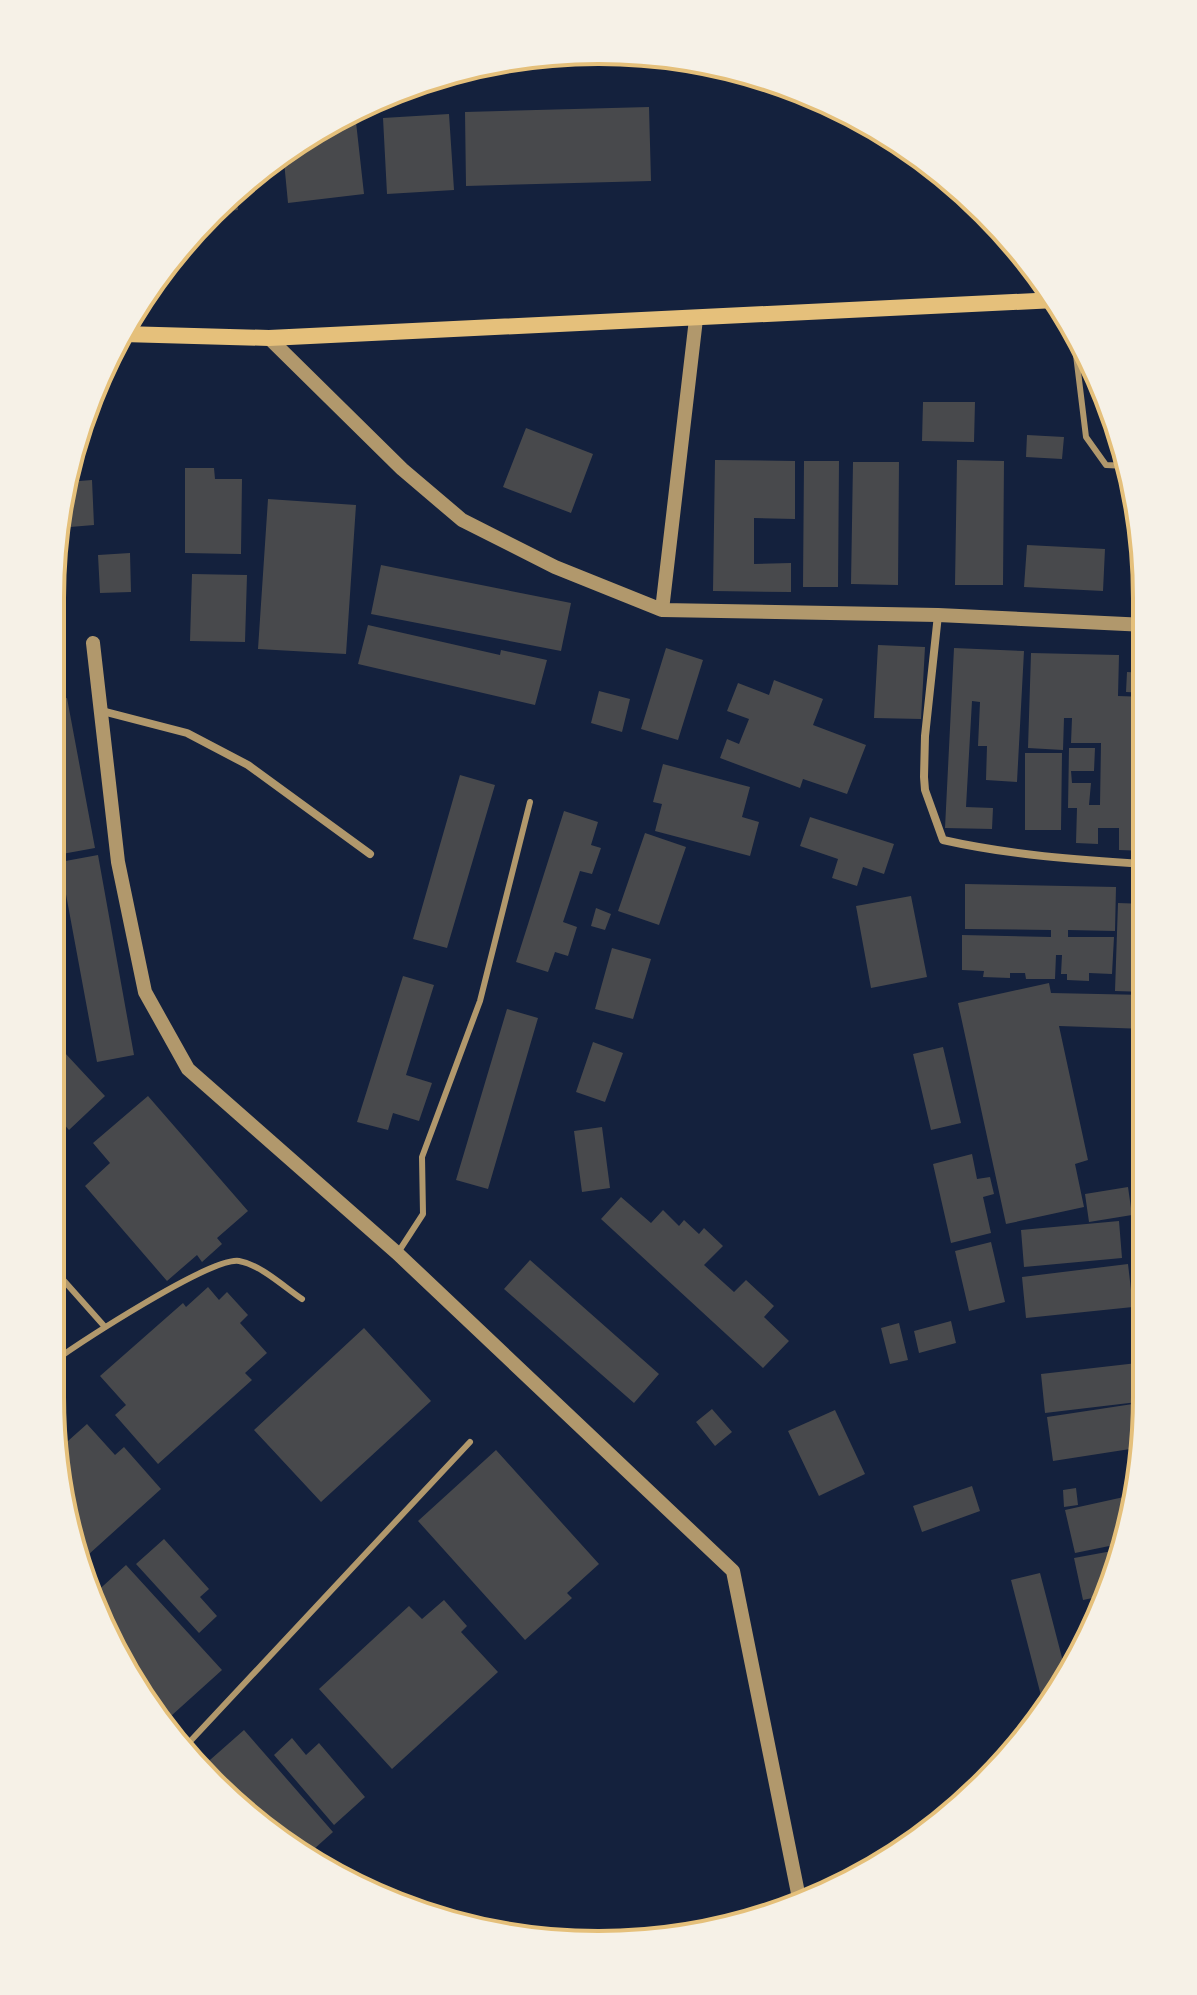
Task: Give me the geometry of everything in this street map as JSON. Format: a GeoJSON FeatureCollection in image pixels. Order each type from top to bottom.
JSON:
{"type":"FeatureCollection","features":[{"type":"Feature","properties":{"kind":"main road"},"geometry":{"type":"LineString","coordinates":[[134,334],[269,338],[1042,301]]}},
{"type":"Feature","properties":{"kind":"street"},"geometry":{"type":"LineString","coordinates":[[662,610],[696,319]]}},
{"type":"Feature","properties":{"kind":"street"},"geometry":{"type":"LineString","coordinates":[[269,338],[402,469],[462,520],[555,567],[662,610],[938,615],[1133,624]]}},
{"type":"Feature","properties":{"kind":"street"},"geometry":{"type":"LineString","coordinates":[[938,615],[925,736],[924,777],[925,790],[943,840],[1049,858],[1133,863]]}},
{"type":"Feature","properties":{"kind":"street"},"geometry":{"type":"LineString","coordinates":[[93,643],[118,862],[145,992],[188,1069],[397,1253],[733,1571],[798,1892]]}},
{"type":"Feature","properties":{"kind":"street"},"geometry":{"type":"LineString","coordinates":[[102,711],[187,733],[248,765],[370,854]]}},
{"type":"Feature","properties":{"kind":"lane"},"geometry":{"type":"LineString","coordinates":[[1077,359],[1086,437],[1106,465],[1116,465]]}},
{"type":"Feature","properties":{"kind":"lane"},"geometry":{"type":"LineString","coordinates":[[397,1253],[423,1214],[422,1157],[480,1001],[530,802]]}},
{"type":"Feature","properties":{"kind":"lane"},"geometry":{"type":"LineString","coordinates":[[64,1355],[105,1327],[216,1265],[235,1260],[253,1265],[302,1299]]}},
{"type":"Feature","properties":{"kind":"lane"},"geometry":{"type":"LineString","coordinates":[[64,1281],[105,1327]]}},
{"type":"Feature","properties":{"kind":"lane"},"geometry":{"type":"LineString","coordinates":[[190,1741],[470,1442]]}},
{"type":"Feature","properties":{"kind":"building"},"geometry":{"type":"Polygon","coordinates":[[[649,107],[651,181],[466,186],[465,112],[649,107]]]}},
{"type":"Feature","properties":{"kind":"building"},"geometry":{"type":"Polygon","coordinates":[[[449,114],[454,190],[387,194],[383,118],[449,114]]]}},
{"type":"Feature","properties":{"kind":"building"},"geometry":{"type":"Polygon","coordinates":[[[356,122],[364,194],[288,203],[284,166],[356,122]]]}},
{"type":"Feature","properties":{"kind":"building"},"geometry":{"type":"Polygon","coordinates":[[[923,402],[975,402],[974,442],[922,441],[923,402]]]}},
{"type":"Feature","properties":{"kind":"building"},"geometry":{"type":"Polygon","coordinates":[[[526,428],[593,454],[571,513],[503,487],[526,428]]]}},
{"type":"Feature","properties":{"kind":"building"},"geometry":{"type":"Polygon","coordinates":[[[1027,435],[1064,437],[1062,459],[1026,457],[1027,435]]]}},
{"type":"Feature","properties":{"kind":"building"},"geometry":{"type":"Polygon","coordinates":[[[715,460],[795,461],[795,519],[754,518],[754,564],[791,563],[791,592],[713,591],[715,460]]]}},
{"type":"Feature","properties":{"kind":"building"},"geometry":{"type":"Polygon","coordinates":[[[957,460],[1004,461],[1003,585],[955,585],[957,460]]]}},
{"type":"Feature","properties":{"kind":"building"},"geometry":{"type":"Polygon","coordinates":[[[804,461],[839,461],[838,587],[803,587],[804,461]]]}},
{"type":"Feature","properties":{"kind":"building"},"geometry":{"type":"Polygon","coordinates":[[[853,462],[899,462],[898,585],[851,584],[853,462]]]}},
{"type":"Feature","properties":{"kind":"building"},"geometry":{"type":"Polygon","coordinates":[[[185,468],[214,468],[215,479],[242,479],[241,554],[185,553],[185,468]]]}},
{"type":"Feature","properties":{"kind":"building"},"geometry":{"type":"Polygon","coordinates":[[[92,480],[94,525],[69,527],[77,481],[92,480]]]}},
{"type":"Feature","properties":{"kind":"building"},"geometry":{"type":"Polygon","coordinates":[[[268,499],[356,505],[346,654],[258,649],[268,499]]]}},
{"type":"Feature","properties":{"kind":"building"},"geometry":{"type":"Polygon","coordinates":[[[1027,545],[1105,549],[1103,591],[1024,587],[1027,545]]]}},
{"type":"Feature","properties":{"kind":"building"},"geometry":{"type":"Polygon","coordinates":[[[130,553],[131,592],[100,593],[98,555],[130,553]]]}},
{"type":"Feature","properties":{"kind":"building"},"geometry":{"type":"Polygon","coordinates":[[[381,565],[571,603],[561,651],[371,614],[381,565]]]}},
{"type":"Feature","properties":{"kind":"building"},"geometry":{"type":"Polygon","coordinates":[[[192,574],[247,575],[245,642],[190,641],[192,574]]]}},
{"type":"Feature","properties":{"kind":"building"},"geometry":{"type":"Polygon","coordinates":[[[368,625],[500,655],[501,650],[547,660],[535,705],[358,664],[368,625]]]}},
{"type":"Feature","properties":{"kind":"building"},"geometry":{"type":"Polygon","coordinates":[[[878,645],[925,647],[921,719],[874,718],[878,645]]]}},
{"type":"Feature","properties":{"kind":"building"},"geometry":{"type":"Polygon","coordinates":[[[666,648],[703,660],[678,740],[641,729],[666,648]]]}},
{"type":"Feature","properties":{"kind":"building"},"geometry":{"type":"Polygon","coordinates":[[[954,648],[1024,651],[1017,782],[986,780],[987,746],[978,746],[980,702],[972,701],[966,807],[993,808],[992,829],[945,828],[954,648]]]}},
{"type":"Feature","properties":{"kind":"building"},"geometry":{"type":"Polygon","coordinates":[[[1031,653],[1119,655],[1118,696],[1133,697],[1133,851],[1119,850],[1119,828],[1098,828],[1098,844],[1076,843],[1077,808],[1068,808],[1069,748],[1095,748],[1094,771],[1071,771],[1072,783],[1091,783],[1089,805],[1100,805],[1101,743],[1071,743],[1072,718],[1064,718],[1063,750],[1028,748],[1031,653]]]}},
{"type":"Feature","properties":{"kind":"building"},"geometry":{"type":"Polygon","coordinates":[[[1127,672],[1133,672],[1133,692],[1126,692],[1127,672]]]}},
{"type":"Feature","properties":{"kind":"building"},"geometry":{"type":"Polygon","coordinates":[[[774,680],[823,699],[813,725],[866,745],[847,794],[803,779],[800,788],[720,758],[727,739],[739,744],[749,719],[727,711],[738,683],[769,695],[774,680]]]}},
{"type":"Feature","properties":{"kind":"building"},"geometry":{"type":"Polygon","coordinates":[[[599,691],[630,699],[622,732],[591,723],[599,691]]]}},
{"type":"Feature","properties":{"kind":"building"},"geometry":{"type":"Polygon","coordinates":[[[67,698],[95,848],[64,854],[64,699],[67,698]]]}},
{"type":"Feature","properties":{"kind":"building"},"geometry":{"type":"Polygon","coordinates":[[[1025,753],[1062,753],[1061,830],[1025,830],[1025,753]]]}},
{"type":"Feature","properties":{"kind":"building"},"geometry":{"type":"Polygon","coordinates":[[[663,764],[750,787],[742,817],[759,822],[750,856],[655,831],[662,804],[653,802],[663,764]]]}},
{"type":"Feature","properties":{"kind":"building"},"geometry":{"type":"Polygon","coordinates":[[[460,775],[495,785],[447,948],[413,939],[460,775]]]}},
{"type":"Feature","properties":{"kind":"building"},"geometry":{"type":"Polygon","coordinates":[[[564,811],[598,822],[591,845],[601,848],[592,874],[580,871],[563,922],[577,927],[568,956],[555,952],[548,972],[516,962],[564,811]]]}},
{"type":"Feature","properties":{"kind":"building"},"geometry":{"type":"Polygon","coordinates":[[[810,817],[894,844],[884,874],[863,867],[857,886],[832,878],[838,859],[800,846],[810,817]]]}},
{"type":"Feature","properties":{"kind":"building"},"geometry":{"type":"Polygon","coordinates":[[[645,833],[686,847],[659,925],[618,911],[645,833]]]}},
{"type":"Feature","properties":{"kind":"building"},"geometry":{"type":"Polygon","coordinates":[[[98,855],[134,1055],[97,1062],[64,884],[64,861],[98,855]]]}},
{"type":"Feature","properties":{"kind":"building"},"geometry":{"type":"Polygon","coordinates":[[[965,884],[1116,887],[1115,931],[1068,930],[1068,937],[1114,937],[1112,974],[1089,973],[1089,981],[1067,980],[1067,974],[1061,974],[1062,955],[1056,955],[1055,979],[1026,979],[1025,973],[1010,973],[1010,978],[983,977],[984,971],[962,970],[962,935],[1051,937],[1051,930],[965,929],[965,884]]]}},
{"type":"Feature","properties":{"kind":"building"},"geometry":{"type":"Polygon","coordinates":[[[911,896],[927,977],[871,988],[856,906],[911,896]]]}},
{"type":"Feature","properties":{"kind":"building"},"geometry":{"type":"Polygon","coordinates":[[[1118,903],[1133,904],[1133,992],[1115,991],[1118,903]]]}},
{"type":"Feature","properties":{"kind":"building"},"geometry":{"type":"Polygon","coordinates":[[[596,908],[611,914],[605,930],[591,926],[596,908]]]}},
{"type":"Feature","properties":{"kind":"building"},"geometry":{"type":"Polygon","coordinates":[[[612,948],[651,959],[633,1019],[595,1009],[612,948]]]}},
{"type":"Feature","properties":{"kind":"building"},"geometry":{"type":"Polygon","coordinates":[[[403,976],[434,985],[406,1075],[432,1083],[419,1121],[393,1113],[388,1130],[357,1122],[403,976]]]}},
{"type":"Feature","properties":{"kind":"building"},"geometry":{"type":"Polygon","coordinates":[[[1049,983],[1051,993],[1133,995],[1133,1029],[1059,1026],[1088,1160],[1075,1164],[1084,1207],[1006,1224],[958,1003],[1049,983]]]}},
{"type":"Feature","properties":{"kind":"building"},"geometry":{"type":"Polygon","coordinates":[[[507,1009],[538,1018],[488,1189],[456,1180],[507,1009]]]}},
{"type":"Feature","properties":{"kind":"building"},"geometry":{"type":"Polygon","coordinates":[[[593,1042],[623,1053],[605,1102],[576,1092],[593,1042]]]}},
{"type":"Feature","properties":{"kind":"building"},"geometry":{"type":"Polygon","coordinates":[[[943,1047],[961,1123],[931,1130],[913,1054],[943,1047]]]}},
{"type":"Feature","properties":{"kind":"building"},"geometry":{"type":"Polygon","coordinates":[[[64,1052],[105,1096],[69,1130],[64,1124],[64,1052]]]}},
{"type":"Feature","properties":{"kind":"building"},"geometry":{"type":"Polygon","coordinates":[[[148,1096],[248,1211],[217,1238],[222,1244],[202,1262],[197,1255],[167,1281],[85,1186],[110,1163],[93,1143],[148,1096]]]}},
{"type":"Feature","properties":{"kind":"building"},"geometry":{"type":"Polygon","coordinates":[[[602,1127],[610,1188],[582,1192],[574,1131],[602,1127]]]}},
{"type":"Feature","properties":{"kind":"building"},"geometry":{"type":"Polygon","coordinates":[[[972,1154],[977,1179],[990,1177],[994,1194],[983,1197],[991,1233],[951,1243],[933,1164],[972,1154]]]}},
{"type":"Feature","properties":{"kind":"building"},"geometry":{"type":"Polygon","coordinates":[[[1128,1187],[1132,1215],[1089,1222],[1085,1194],[1128,1187]]]}},
{"type":"Feature","properties":{"kind":"building"},"geometry":{"type":"Polygon","coordinates":[[[621,1197],[651,1223],[663,1210],[679,1226],[684,1220],[699,1234],[704,1228],[723,1246],[704,1265],[734,1292],[746,1280],[774,1306],[764,1317],[789,1341],[763,1368],[601,1219],[621,1197]]]}},
{"type":"Feature","properties":{"kind":"building"},"geometry":{"type":"Polygon","coordinates":[[[1119,1221],[1122,1258],[1024,1267],[1021,1230],[1119,1221]]]}},
{"type":"Feature","properties":{"kind":"building"},"geometry":{"type":"Polygon","coordinates":[[[991,1242],[1005,1302],[969,1311],[955,1251],[991,1242]]]}},
{"type":"Feature","properties":{"kind":"building"},"geometry":{"type":"Polygon","coordinates":[[[530,1260],[659,1374],[634,1403],[504,1289],[530,1260]]]}},
{"type":"Feature","properties":{"kind":"building"},"geometry":{"type":"Polygon","coordinates":[[[1128,1264],[1133,1307],[1026,1318],[1022,1277],[1128,1264]]]}},
{"type":"Feature","properties":{"kind":"building"},"geometry":{"type":"Polygon","coordinates":[[[208,1287],[219,1300],[227,1292],[248,1315],[240,1323],[267,1353],[245,1373],[252,1380],[158,1464],[115,1415],[126,1405],[100,1376],[183,1303],[186,1307],[208,1287]]]}},
{"type":"Feature","properties":{"kind":"building"},"geometry":{"type":"Polygon","coordinates":[[[951,1321],[956,1343],[919,1353],[914,1331],[951,1321]]]}},
{"type":"Feature","properties":{"kind":"building"},"geometry":{"type":"Polygon","coordinates":[[[899,1323],[908,1360],[890,1364],[881,1328],[899,1323]]]}},
{"type":"Feature","properties":{"kind":"building"},"geometry":{"type":"Polygon","coordinates":[[[364,1328],[431,1401],[321,1502],[254,1430],[364,1328]]]}},
{"type":"Feature","properties":{"kind":"building"},"geometry":{"type":"Polygon","coordinates":[[[1133,1363],[1133,1403],[1045,1413],[1041,1374],[1133,1363]]]}},
{"type":"Feature","properties":{"kind":"building"},"geometry":{"type":"Polygon","coordinates":[[[1133,1404],[1130,1449],[1053,1461],[1047,1417],[1133,1404]]]}},
{"type":"Feature","properties":{"kind":"building"},"geometry":{"type":"Polygon","coordinates":[[[712,1409],[732,1432],[715,1446],[696,1422],[712,1409]]]}},
{"type":"Feature","properties":{"kind":"building"},"geometry":{"type":"Polygon","coordinates":[[[835,1410],[865,1474],[819,1496],[788,1431],[835,1410]]]}},
{"type":"Feature","properties":{"kind":"building"},"geometry":{"type":"Polygon","coordinates":[[[87,1424],[115,1455],[124,1447],[161,1489],[88,1555],[74,1501],[66,1442],[87,1424]]]}},
{"type":"Feature","properties":{"kind":"building"},"geometry":{"type":"Polygon","coordinates":[[[496,1450],[599,1564],[567,1593],[572,1598],[525,1640],[418,1521],[496,1450]]]}},
{"type":"Feature","properties":{"kind":"building"},"geometry":{"type":"Polygon","coordinates":[[[972,1486],[980,1511],[922,1532],[913,1506],[972,1486]]]}},
{"type":"Feature","properties":{"kind":"building"},"geometry":{"type":"Polygon","coordinates":[[[1076,1488],[1078,1505],[1064,1507],[1063,1490],[1076,1488]]]}},
{"type":"Feature","properties":{"kind":"building"},"geometry":{"type":"Polygon","coordinates":[[[1124,1497],[1112,1545],[1075,1553],[1065,1510],[1124,1497]]]}},
{"type":"Feature","properties":{"kind":"building"},"geometry":{"type":"Polygon","coordinates":[[[164,1539],[209,1589],[200,1597],[217,1616],[199,1633],[136,1564],[164,1539]]]}},
{"type":"Feature","properties":{"kind":"building"},"geometry":{"type":"Polygon","coordinates":[[[1110,1551],[1093,1598],[1083,1600],[1074,1558],[1110,1551]]]}},
{"type":"Feature","properties":{"kind":"building"},"geometry":{"type":"Polygon","coordinates":[[[126,1565],[222,1670],[170,1717],[119,1633],[100,1589],[126,1565]]]}},
{"type":"Feature","properties":{"kind":"building"},"geometry":{"type":"Polygon","coordinates":[[[1040,1573],[1063,1661],[1041,1696],[1011,1580],[1040,1573]]]}},
{"type":"Feature","properties":{"kind":"building"},"geometry":{"type":"Polygon","coordinates":[[[444,1600],[467,1626],[461,1632],[498,1672],[392,1769],[319,1689],[409,1606],[422,1619],[444,1600]]]}},
{"type":"Feature","properties":{"kind":"building"},"geometry":{"type":"Polygon","coordinates":[[[244,1730],[333,1832],[314,1849],[273,1821],[209,1761],[244,1730]]]}},
{"type":"Feature","properties":{"kind":"building"},"geometry":{"type":"Polygon","coordinates":[[[292,1738],[306,1755],[319,1743],[365,1797],[334,1825],[274,1755],[292,1738]]]}}]}
